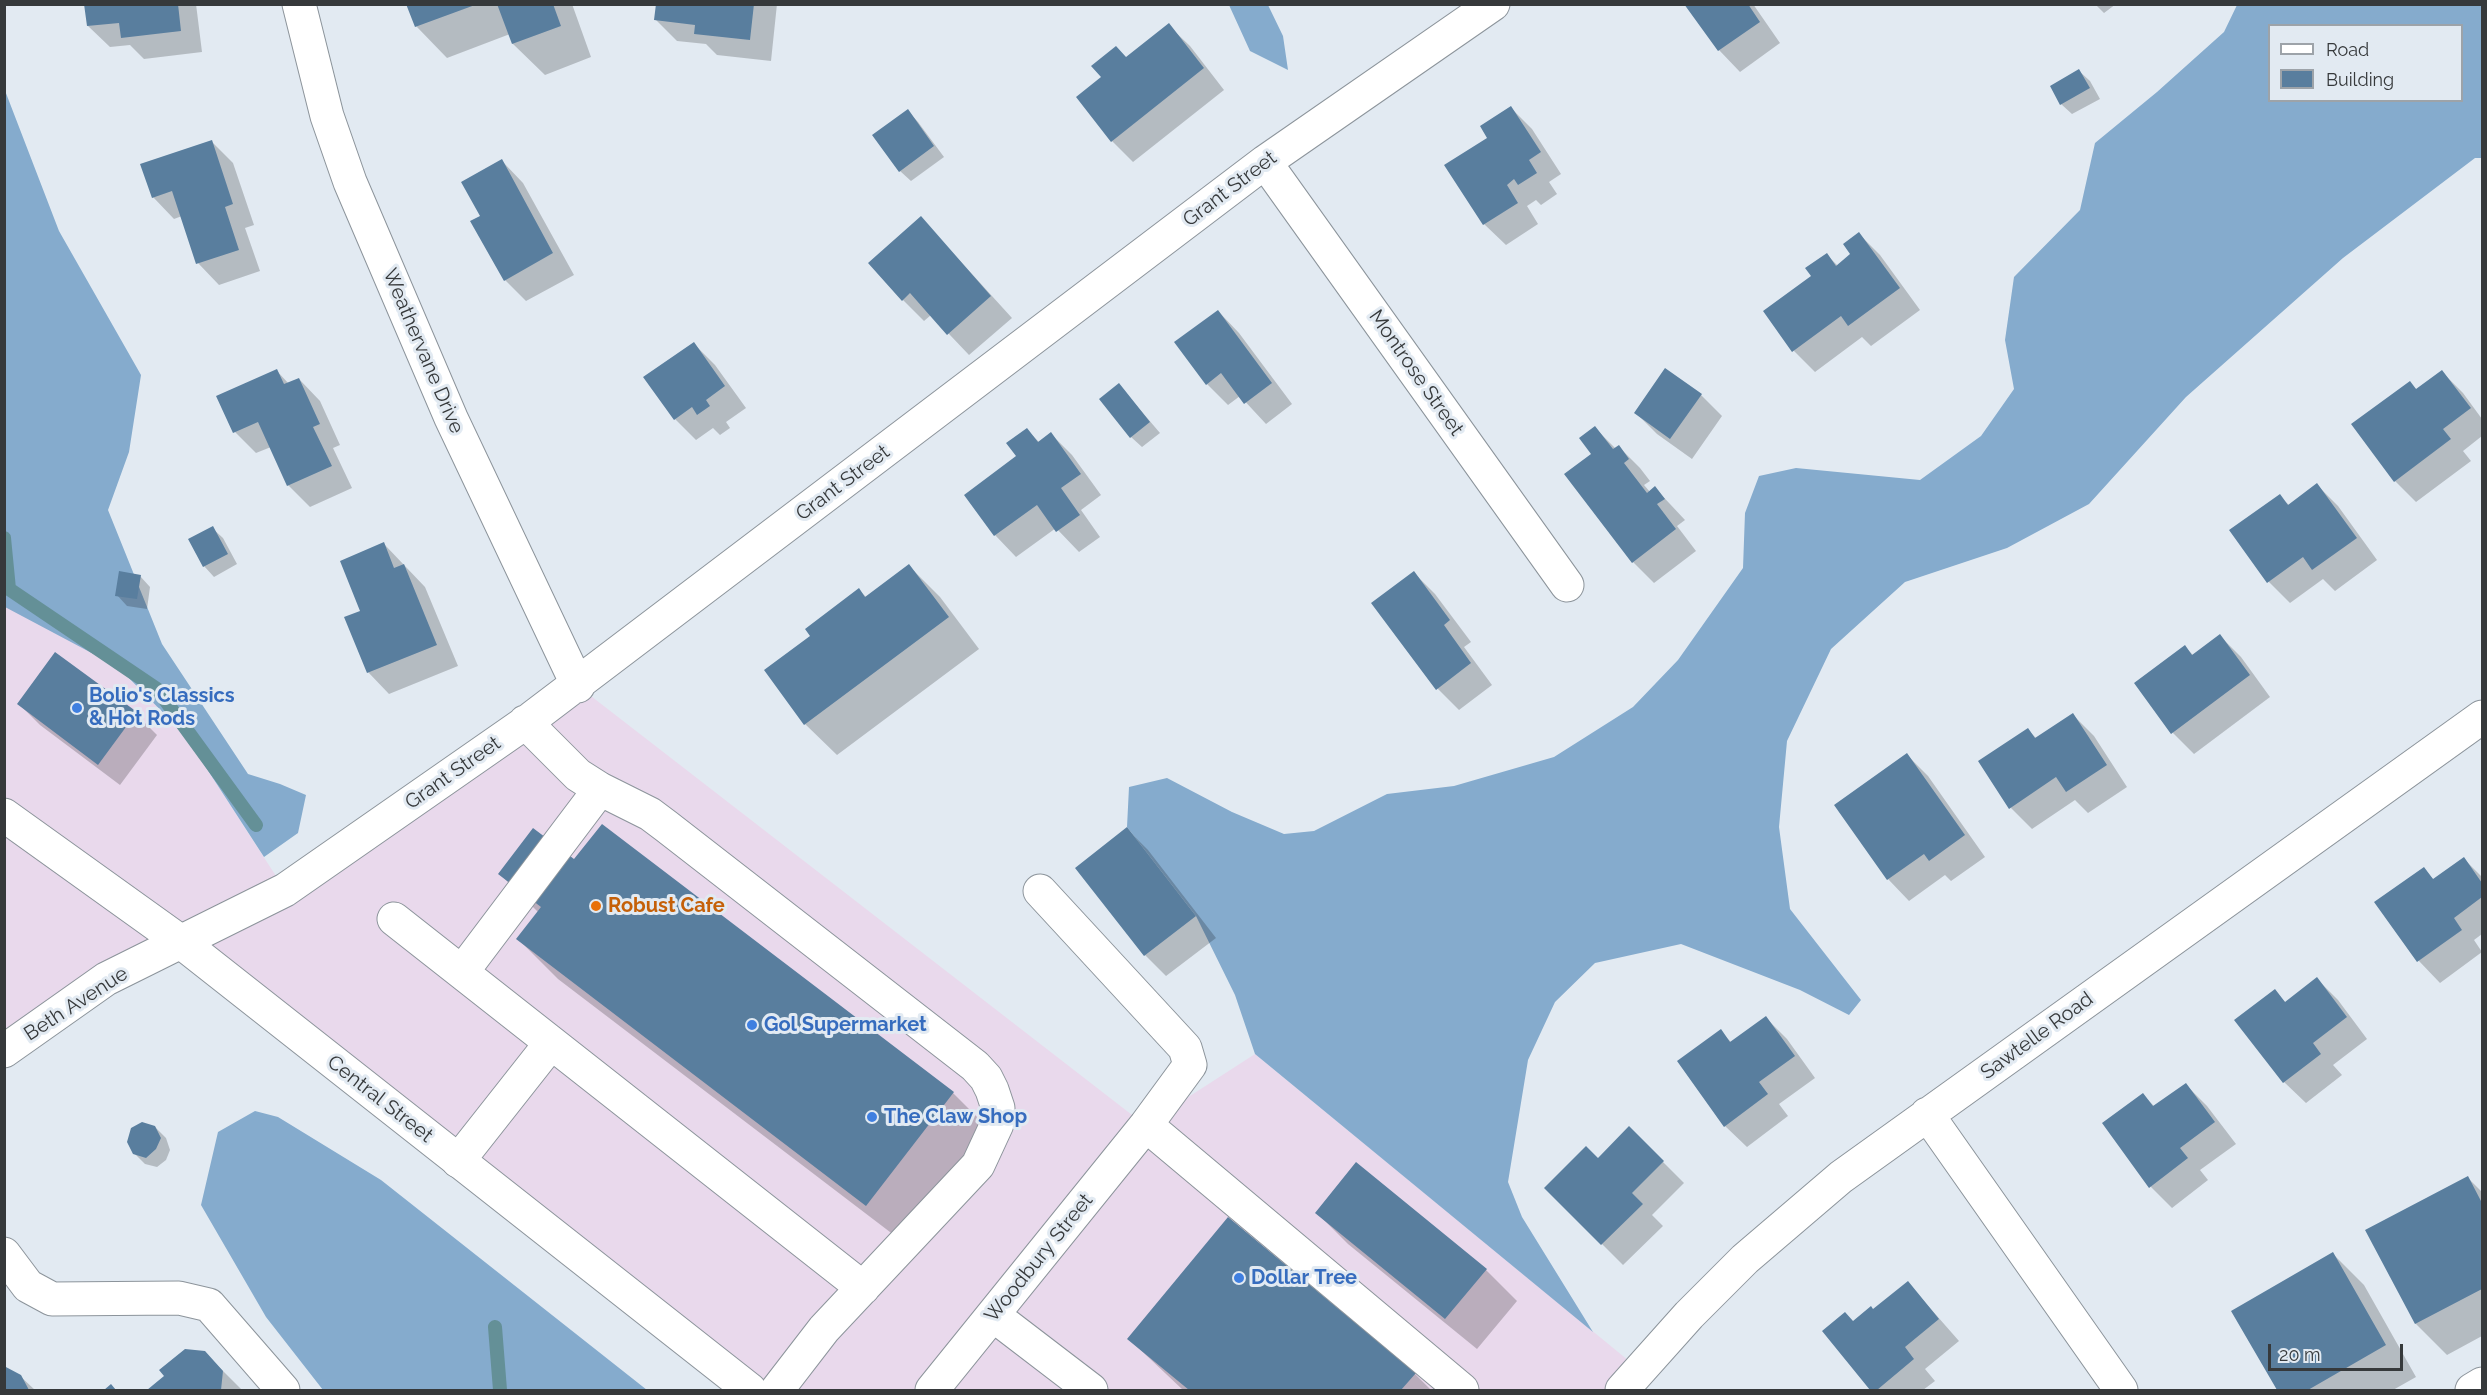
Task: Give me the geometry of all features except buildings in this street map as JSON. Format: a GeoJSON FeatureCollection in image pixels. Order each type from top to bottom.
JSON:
{"type":"FeatureCollection","features":[{"type":"Feature","properties":{"kind":"street","name":"Weathervane Drive"},"geometry":{"type":"LineString","coordinates":[[299,4],[324,105],[350,182],[451,418],[578,686]]}},
{"type":"Feature","properties":{"kind":"street","name":"Grant Street"},"geometry":{"type":"LineString","coordinates":[[181,942],[285,891],[578,686],[1265,162],[1493,4]]}},
{"type":"Feature","properties":{"kind":"street","name":"Montrose Street"},"geometry":{"type":"LineString","coordinates":[[1265,162],[1567,585]]}},
{"type":"Feature","properties":{"kind":"street","name":"Sawtelle Road"},"geometry":{"type":"LineString","coordinates":[[1622,1390],[1689,1315],[1744,1259],[1841,1177],[2482,717]]}},
{"type":"Feature","properties":{"kind":"street"},"geometry":{"type":"LineString","coordinates":[[525,722],[567,765],[600,789],[640,808],[666,826],[965,1058],[986,1078],[998,1108],[997,1124],[978,1165],[824,1329],[777,1390]]}},
{"type":"Feature","properties":{"kind":"street"},"geometry":{"type":"LineString","coordinates":[[462,972],[600,789]]}},
{"type":"Feature","properties":{"kind":"street","name":"Central Street"},"geometry":{"type":"LineString","coordinates":[[4,814],[181,942],[750,1390]]}},
{"type":"Feature","properties":{"kind":"street","name":"Woodbury Street"},"geometry":{"type":"LineString","coordinates":[[932,1390],[1146,1125],[1190,1065],[1185,1048],[1040,891]]}},
{"type":"Feature","properties":{"kind":"street"},"geometry":{"type":"LineString","coordinates":[[394,919],[863,1288]]}},
{"type":"Feature","properties":{"kind":"street","name":"Beth Avenue"},"geometry":{"type":"LineString","coordinates":[[7,1046],[105,980],[181,942]]}},
{"type":"Feature","properties":{"kind":"street"},"geometry":{"type":"LineString","coordinates":[[458,1161],[551,1043]]}},
{"type":"Feature","properties":{"kind":"street"},"geometry":{"type":"LineString","coordinates":[[1927,1114],[2121,1390]]}},
{"type":"Feature","properties":{"kind":"street"},"geometry":{"type":"LineString","coordinates":[[1146,1125],[1462,1390]]}},
{"type":"Feature","properties":{"kind":"street"},"geometry":{"type":"LineString","coordinates":[[4,1254],[28,1286],[51,1299],[178,1298],[209,1305],[283,1390]]}},
{"type":"Feature","properties":{"kind":"street"},"geometry":{"type":"LineString","coordinates":[[993,1315],[1091,1390]]}},
{"type":"Feature","properties":{"kind":"street"},"geometry":{"type":"LineString","coordinates":[[2472,1390],[2482,1384]]}},
{"type":"Feature","properties":{"kind":"shaded area"},"geometry":{"type":"Polygon","coordinates":[[[1229,5],[1268,5],[1283,36],[1288,70],[1250,51],[1229,5]]]}},
{"type":"Feature","properties":{"kind":"shaded area"},"geometry":{"type":"Polygon","coordinates":[[[2237,5],[2482,5],[2482,158],[2475,158],[2343,258],[2186,397],[2089,504],[2007,548],[1905,582],[1831,649],[1787,741],[1779,827],[1790,909],[1861,1000],[1849,1015],[1800,990],[1681,944],[1595,963],[1555,1002],[1528,1060],[1508,1182],[1522,1217],[1593,1332],[1255,1054],[1235,995],[1196,916],[1127,827],[1129,787],[1167,778],[1232,812],[1284,834],[1314,831],[1387,794],[1454,786],[1554,757],[1633,707],[1678,660],[1743,568],[1745,513],[1759,476],[1796,468],[1920,480],[1981,436],[2014,389],[2005,340],[2014,277],[2080,210],[2095,143],[2224,32],[2237,5]]]}},
{"type":"Feature","properties":{"kind":"shaded area"},"geometry":{"type":"Polygon","coordinates":[[[4,88],[59,231],[141,375],[129,452],[108,510],[162,644],[248,774],[306,795],[298,833],[264,857],[185,735],[118,667],[5,607],[4,88]]]}},
{"type":"Feature","properties":{"kind":"shaded area"},"geometry":{"type":"Polygon","coordinates":[[[4,553],[185,735],[285,890],[578,686],[1145,1125],[1255,1054],[1640,1370],[1622,1390],[750,1390],[181,942],[5,1051],[4,553]]]}},
{"type":"Feature","properties":{"kind":"shaded area"},"geometry":{"type":"Polygon","coordinates":[[[255,1111],[278,1117],[381,1180],[647,1390],[323,1390],[266,1317],[201,1205],[218,1132],[255,1111]]]}},
{"type":"Feature","properties":{"kind":"waterway"},"geometry":{"type":"LineString","coordinates":[[4,538],[9,589],[157,689],[256,825]]}},
{"type":"Feature","properties":{"kind":"waterway"},"geometry":{"type":"LineString","coordinates":[[495,1327],[500,1390]]}},
{"type":"Feature","properties":{"kind":"place","name":"Bolio's Classics & Hot Rods"},"geometry":{"type":"Point","coordinates":[77,708]}},
{"type":"Feature","properties":{"kind":"place","name":"Robust Cafe"},"geometry":{"type":"Point","coordinates":[596,906]}},
{"type":"Feature","properties":{"kind":"place","name":"Gol Supermarket"},"geometry":{"type":"Point","coordinates":[752,1025]}},
{"type":"Feature","properties":{"kind":"place","name":"The Claw Shop"},"geometry":{"type":"Point","coordinates":[872,1117]}},
{"type":"Feature","properties":{"kind":"place","name":"Dollar Tree"},"geometry":{"type":"Point","coordinates":[1239,1278]}}]}
